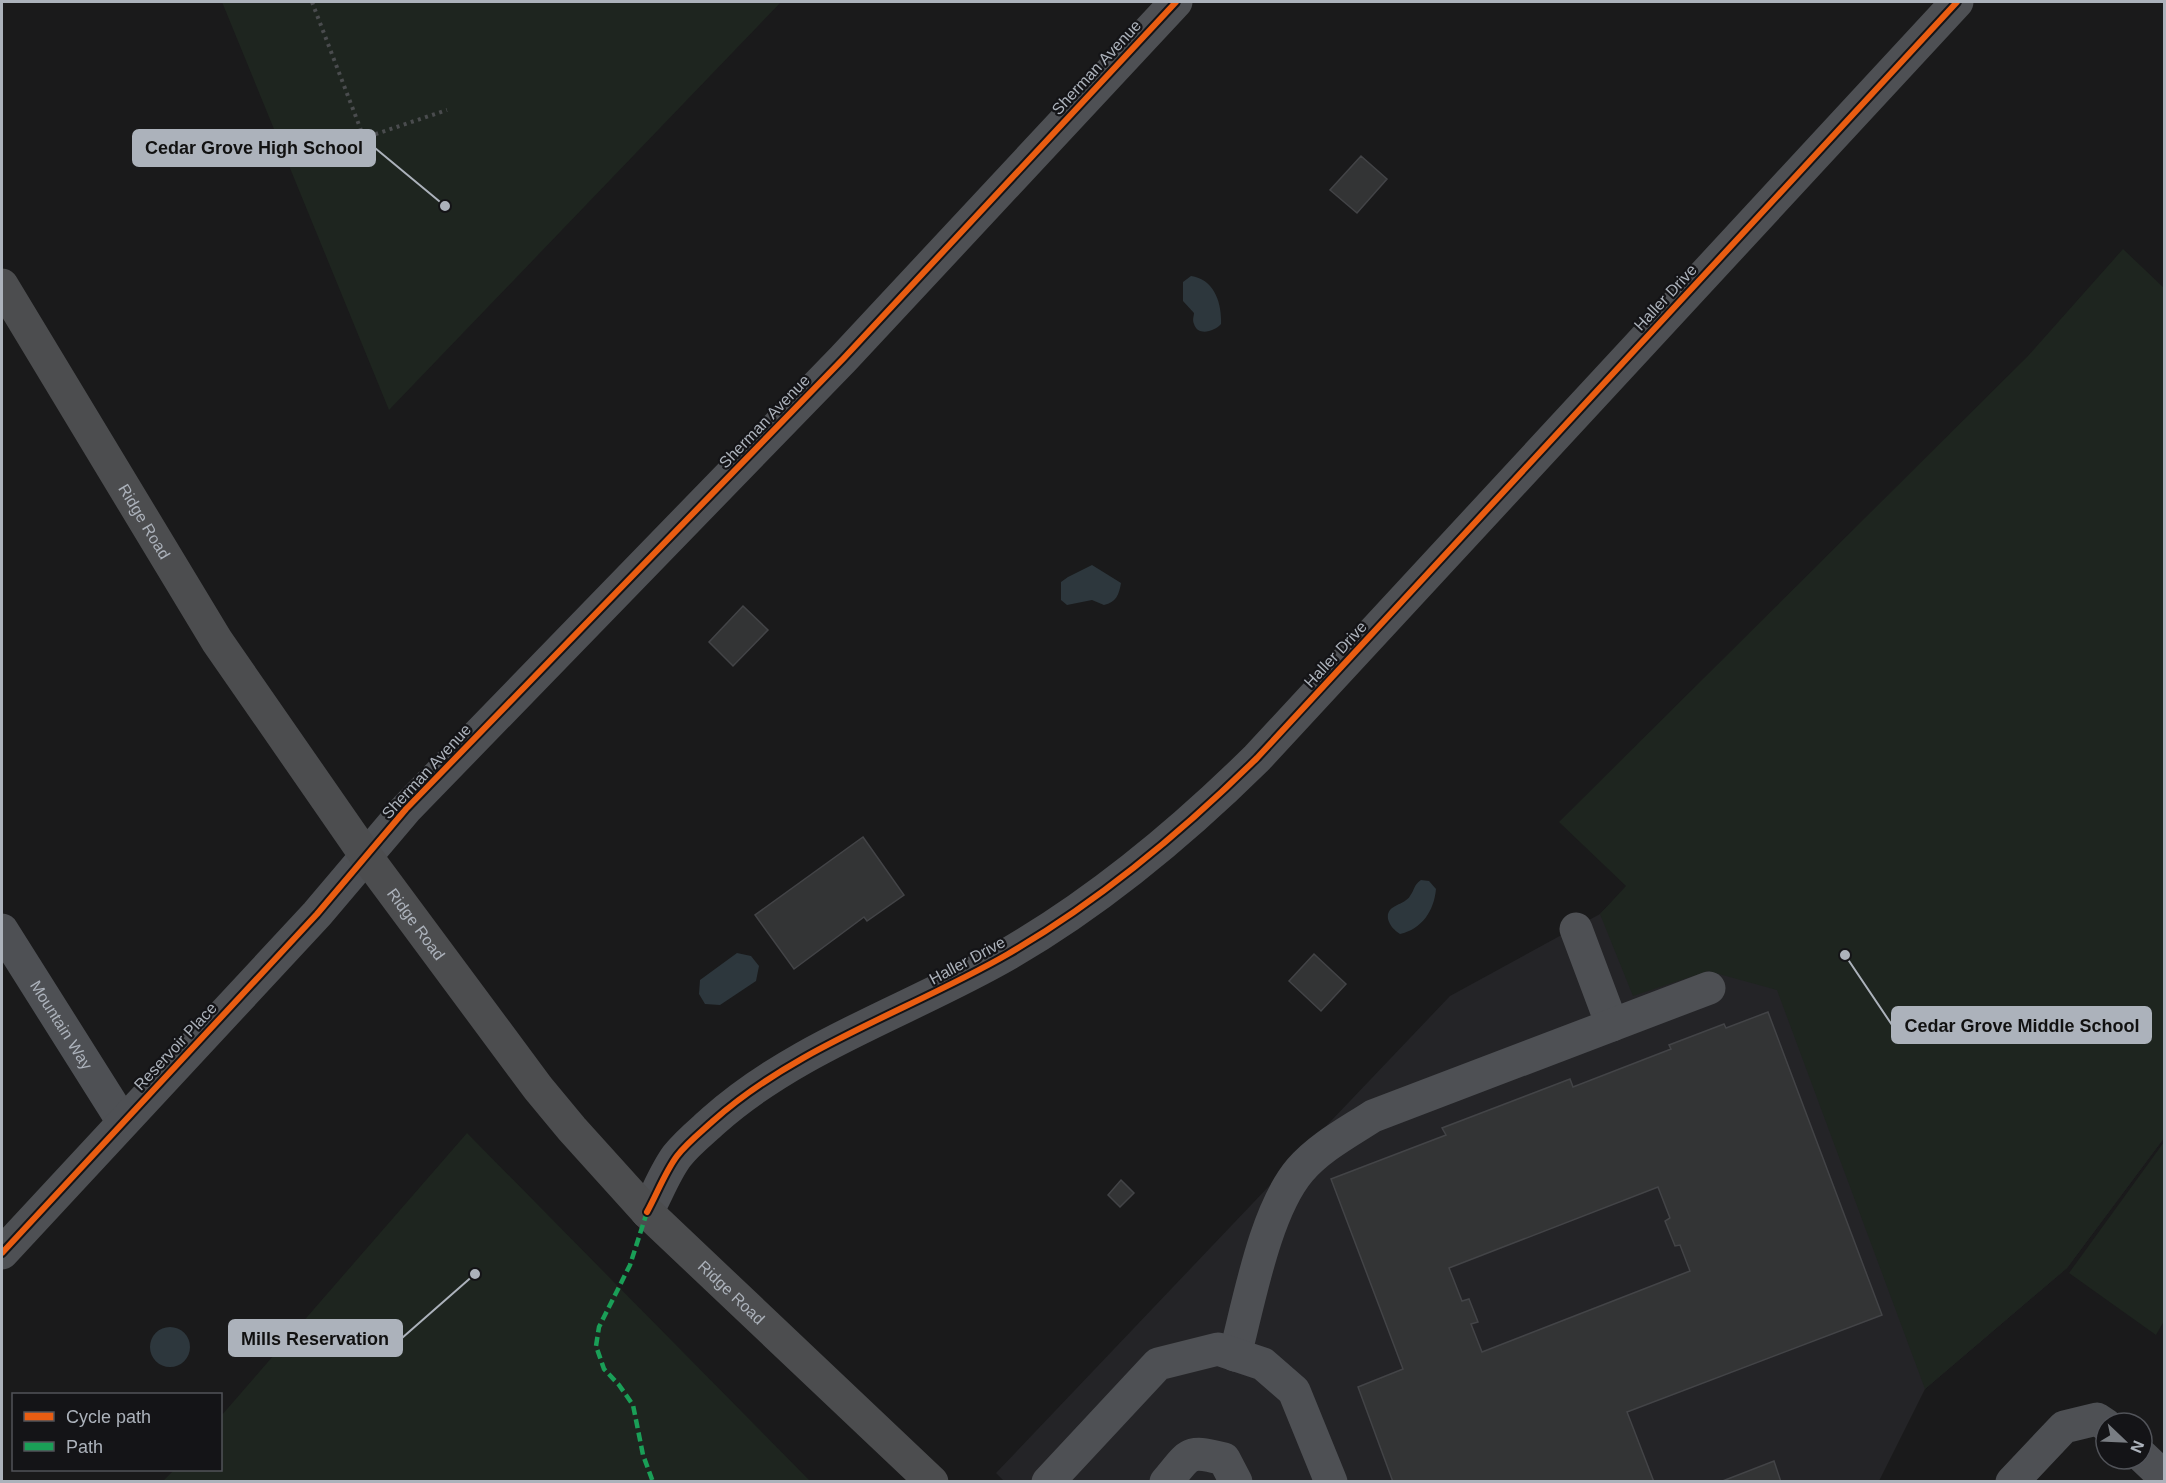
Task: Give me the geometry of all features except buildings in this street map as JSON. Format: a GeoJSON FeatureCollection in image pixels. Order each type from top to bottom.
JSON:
{"type":"FeatureCollection","features":[{"type":"Feature","properties":{"kind":"main road","name":"Ridge Road"},"geometry":{"type":"LineString","coordinates":[[2,285],[217,641],[366,856],[538,1088],[647,1212],[932,1482]]}},
{"type":"Feature","properties":{"kind":"street","name":"Sherman Avenue"},"geometry":{"type":"LineString","coordinates":[[366,856],[406,809],[843,359],[1176,2]]}},
{"type":"Feature","properties":{"kind":"street","name":"Haller Drive"},"geometry":{"type":"LineString","coordinates":[[647,1212],[677,1156],[729,1107],[758,1085],[799,1060],[955,983],[1058,924],[1116,883],[1210,805],[1273,740],[1957,2]]}},
{"type":"Feature","properties":{"kind":"street","name":"Reservoir Place"},"geometry":{"type":"LineString","coordinates":[[2,1253],[317,914],[366,856]]}},
{"type":"Feature","properties":{"kind":"street"},"geometry":{"type":"LineString","coordinates":[[1576,929],[1612,1025]]}},
{"type":"Feature","properties":{"kind":"street","name":"Mountain Way"},"geometry":{"type":"LineString","coordinates":[[2,930],[123,1122]]}},
{"type":"Feature","properties":{"kind":"street"},"geometry":{"type":"LineString","coordinates":[[1235,1355],[1273,1219],[1287,1188],[1300,1170],[1324,1147],[1373,1116],[1709,988]]}},
{"type":"Feature","properties":{"kind":"street"},"geometry":{"type":"LineString","coordinates":[[1048,1482],[1158,1364],[1218,1349],[1263,1364],[1294,1391],[1331,1482]]}},
{"type":"Feature","properties":{"kind":"street"},"geometry":{"type":"LineString","coordinates":[[2012,1482],[2064,1427],[2094,1420]]}},
{"type":"Feature","properties":{"kind":"street"},"geometry":{"type":"LineString","coordinates":[[1166,1482],[1189,1455],[1201,1453],[1224,1459],[1236,1482]]}},
{"type":"Feature","properties":{"kind":"path"},"geometry":{"type":"LineString","coordinates":[[312,2],[364,138],[447,110]]}},
{"type":"Feature","properties":{"kind":"shaded area"},"geometry":{"type":"Polygon","coordinates":[[[222,2],[781,2],[389,410],[222,2]]]}},
{"type":"Feature","properties":{"kind":"shaded area"},"geometry":{"type":"Polygon","coordinates":[[[2123,249],[2164,288],[2164,1138],[2067,1268],[1925,1389],[1777,990],[1708,971],[1633,996],[1600,914],[1626,886],[1559,822],[2027,357],[2123,249]]]}},
{"type":"Feature","properties":{"kind":"shaded area"},"geometry":{"type":"Polygon","coordinates":[[[1191,276],[1206,282],[1218,300],[1221,324],[1211,331],[1203,332],[1196,328],[1193,321],[1194,313],[1183,301],[1183,282],[1191,276]]]}},
{"type":"Feature","properties":{"kind":"shaded area"},"geometry":{"type":"Polygon","coordinates":[[[2082,419],[2164,1138],[2067,1268],[1925,1389],[1879,1481],[1005,1482],[996,1473],[1450,996],[1600,914],[2082,419]]]}},
{"type":"Feature","properties":{"kind":"shaded area"},"geometry":{"type":"Polygon","coordinates":[[[1092,565],[1121,583],[1116,597],[1104,605],[1092,600],[1067,605],[1061,600],[1061,582],[1092,565]]]}},
{"type":"Feature","properties":{"kind":"shaded area"},"geometry":{"type":"Polygon","coordinates":[[[1421,880],[1429,881],[1436,889],[1433,905],[1421,923],[1408,932],[1400,934],[1390,924],[1388,914],[1392,908],[1412,894],[1421,880]]]}},
{"type":"Feature","properties":{"kind":"shaded area"},"geometry":{"type":"Polygon","coordinates":[[[737,953],[751,956],[759,966],[756,981],[720,1005],[705,1004],[699,994],[700,980],[737,953]]]}},
{"type":"Feature","properties":{"kind":"shaded area"},"geometry":{"type":"Polygon","coordinates":[[[467,1133],[810,1481],[163,1481],[173,1471],[222,1471],[222,1415],[467,1133]]]}},
{"type":"Feature","properties":{"kind":"shaded area"},"geometry":{"type":"Polygon","coordinates":[[[2164,1142],[2164,1321],[2156,1335],[2069,1273],[2164,1142]]]}},
{"type":"Feature","properties":{"kind":"shaded area"},"geometry":{"type":"Polygon","coordinates":[[[170,1327],[184,1333],[190,1347],[184,1361],[170,1367],[156,1361],[150,1347],[156,1333],[170,1327]]]}},
{"type":"Feature","properties":{"kind":"marked path"},"geometry":{"type":"LineString","coordinates":[[647,1212],[630,1265],[599,1327],[596,1346],[604,1369],[633,1405],[643,1455],[653,1482]]}},
{"type":"Feature","properties":{"kind":"cycle path"},"geometry":{"type":"LineString","coordinates":[[2,1253],[317,914],[406,809],[843,359],[1176,2]]}},
{"type":"Feature","properties":{"kind":"cycle path"},"geometry":{"type":"LineString","coordinates":[[647,1212],[681,1151],[713,1121],[746,1095],[781,1071],[818,1050],[971,974],[1042,933],[1108,888],[1199,813],[1257,758],[1957,2]]}},
{"type":"Feature","properties":{"kind":"place","name":"Cedar Grove High School"},"geometry":{"type":"Point","coordinates":[445,206]}},
{"type":"Feature","properties":{"kind":"place","name":"Cedar Grove Middle School"},"geometry":{"type":"Point","coordinates":[1845,955]}},
{"type":"Feature","properties":{"kind":"place","name":"Mills Reservation"},"geometry":{"type":"Point","coordinates":[475,1274]}}]}
